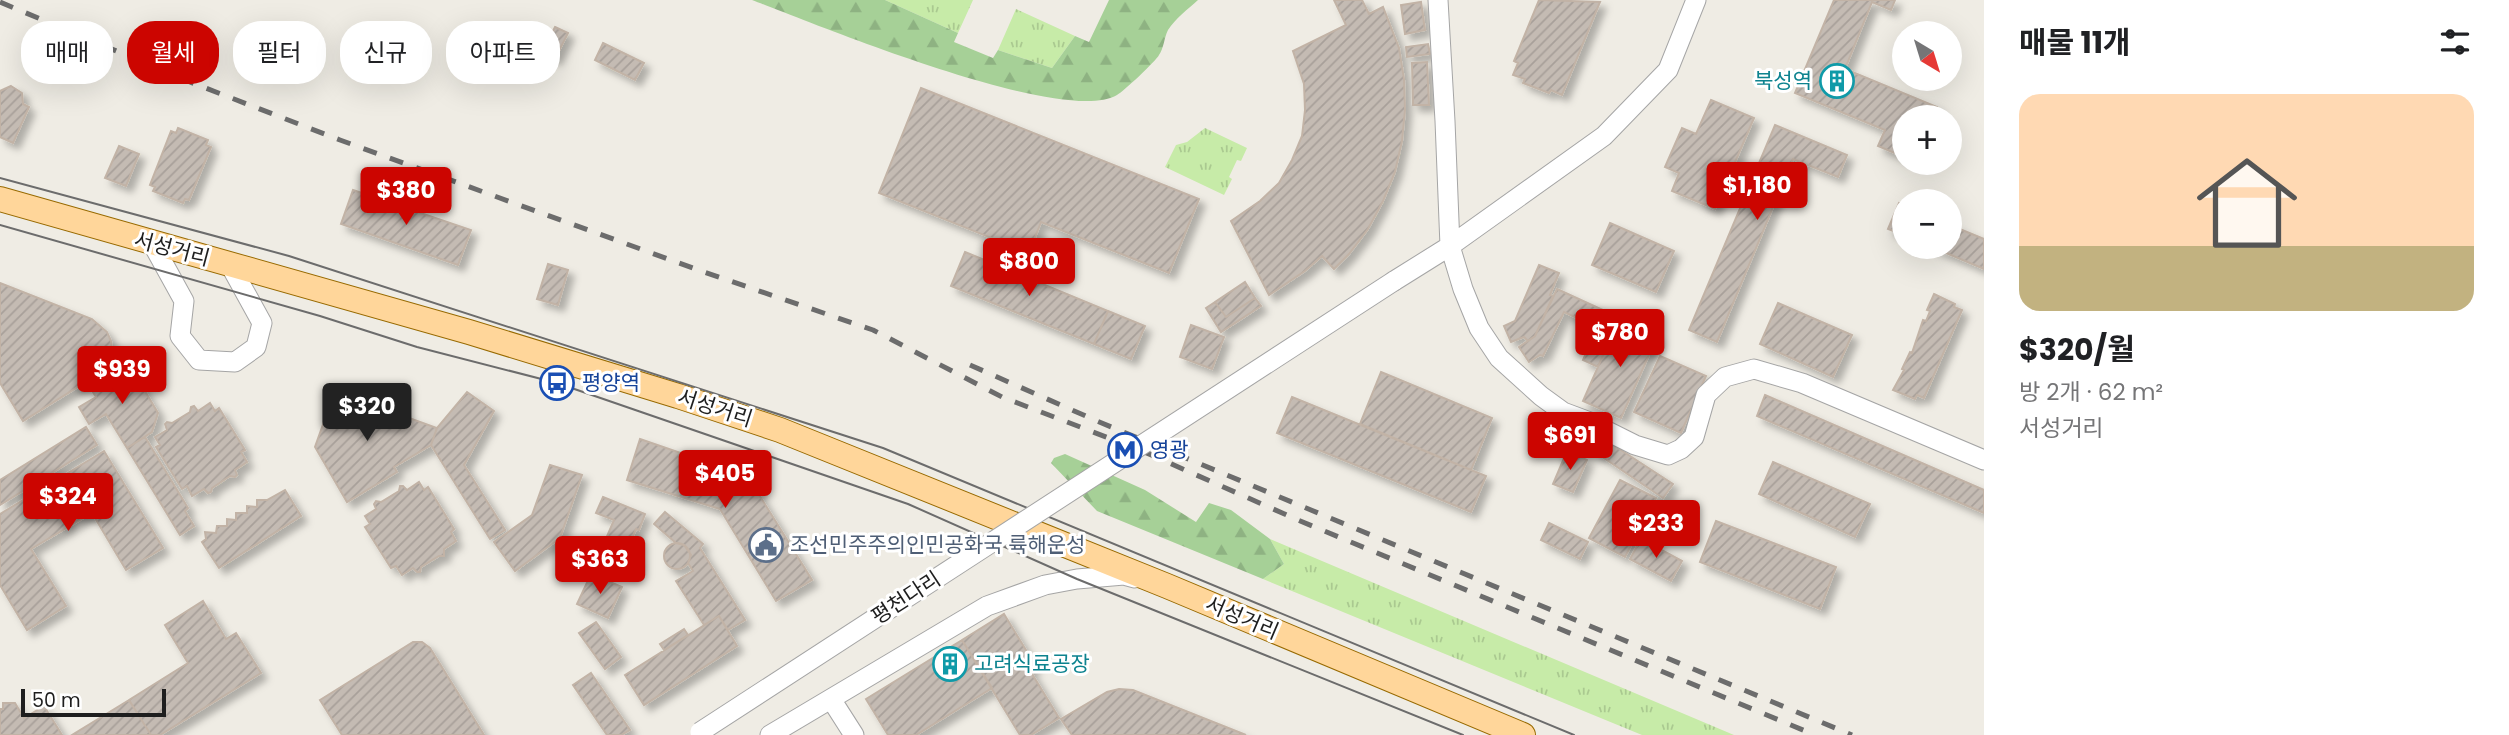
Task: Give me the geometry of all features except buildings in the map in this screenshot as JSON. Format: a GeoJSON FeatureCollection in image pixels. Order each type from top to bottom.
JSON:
{"type":"FeatureCollection","features":[{"type":"Feature","properties":{"kind":"main road","name":"서성거리"},"geometry":{"type":"LineString","coordinates":[[0,199],[470,332],[780,430],[1167,586],[1523,735]]}},
{"type":"Feature","properties":{"kind":"street"},"geometry":{"type":"LineString","coordinates":[[1438,0],[1450,246],[1462,289],[1479,328],[1499,358],[1541,396],[1563,412],[1634,445],[1668,454],[1681,449],[1694,437],[1706,395],[1725,377],[1754,369],[1802,383],[1984,460]]}},
{"type":"Feature","properties":{"kind":"street","name":"평천다리"},"geometry":{"type":"LineString","coordinates":[[697,733],[1450,246],[1604,136],[1668,70],[1696,0]]}},
{"type":"Feature","properties":{"kind":"street"},"geometry":{"type":"LineString","coordinates":[[152,243],[184,301],[180,336],[199,360],[234,362],[256,347],[262,323],[230,265]]}},
{"type":"Feature","properties":{"kind":"street"},"geometry":{"type":"LineString","coordinates":[[770,735],[988,606],[1045,585],[1124,575],[1167,586]]}},
{"type":"Feature","properties":{"kind":"street"},"geometry":{"type":"LineString","coordinates":[[831,699],[854,735]]}},
{"type":"Feature","properties":{"kind":"green space"},"geometry":{"type":"Polygon","coordinates":[[[752,0],[885,0],[958,33],[954,42],[993,58],[998,50],[1052,68],[1075,36],[1089,42],[1109,0],[1198,0],[1171,26],[1159,55],[1132,83],[1117,95],[1088,101],[1046,97],[994,85],[881,49],[752,0]]]}},
{"type":"Feature","properties":{"kind":"green space"},"geometry":{"type":"Polygon","coordinates":[[[885,0],[973,0],[958,33],[885,0]]]}},
{"type":"Feature","properties":{"kind":"green space"},"geometry":{"type":"Polygon","coordinates":[[[1016,9],[1075,36],[1052,68],[998,50],[1016,9]]]}},
{"type":"Feature","properties":{"kind":"green space"},"geometry":{"type":"Polygon","coordinates":[[[1205,128],[1247,148],[1241,161],[1237,160],[1224,195],[1165,167],[1176,145],[1187,142],[1205,128]]]}},
{"type":"Feature","properties":{"kind":"green space"},"geometry":{"type":"Polygon","coordinates":[[[1065,454],[1145,490],[1196,522],[1209,503],[1231,510],[1270,539],[1284,564],[1263,579],[1097,511],[1051,463],[1054,458],[1065,454]]]}},
{"type":"Feature","properties":{"kind":"green space"},"geometry":{"type":"Polygon","coordinates":[[[1270,539],[1734,735],[1642,735],[1263,579],[1284,564],[1270,539]]]}},
{"type":"Feature","properties":{"kind":"tram line"},"geometry":{"type":"LineString","coordinates":[[0,178],[289,256],[883,448],[1574,735]]}},
{"type":"Feature","properties":{"kind":"tram line"},"geometry":{"type":"LineString","coordinates":[[0,225],[320,316],[417,347],[557,383],[908,504],[1077,579],[1463,735]]}},
{"type":"Feature","properties":{"kind":"railway"},"geometry":{"type":"LineString","coordinates":[[0,2],[190,82],[340,140],[704,272],[873,330],[1002,397],[1140,450],[1298,520],[1815,735]]}},
{"type":"Feature","properties":{"kind":"railway"},"geometry":{"type":"LineString","coordinates":[[970,365],[1097,421],[1852,735]]}},
{"type":"Feature","properties":{"kind":"place","name":"북성역"},"geometry":{"type":"Point","coordinates":[1837,81]}},
{"type":"Feature","properties":{"kind":"place","name":"평양역"},"geometry":{"type":"Point","coordinates":[557,383]}},
{"type":"Feature","properties":{"kind":"place","name":"영광"},"geometry":{"type":"Point","coordinates":[1125,450]}},
{"type":"Feature","properties":{"kind":"place","name":"조선민주주의인민공화국 륙해운성"},"geometry":{"type":"Point","coordinates":[766,545]}},
{"type":"Feature","properties":{"kind":"place","name":"고려식료공장"},"geometry":{"type":"Point","coordinates":[950,664]}}]}
